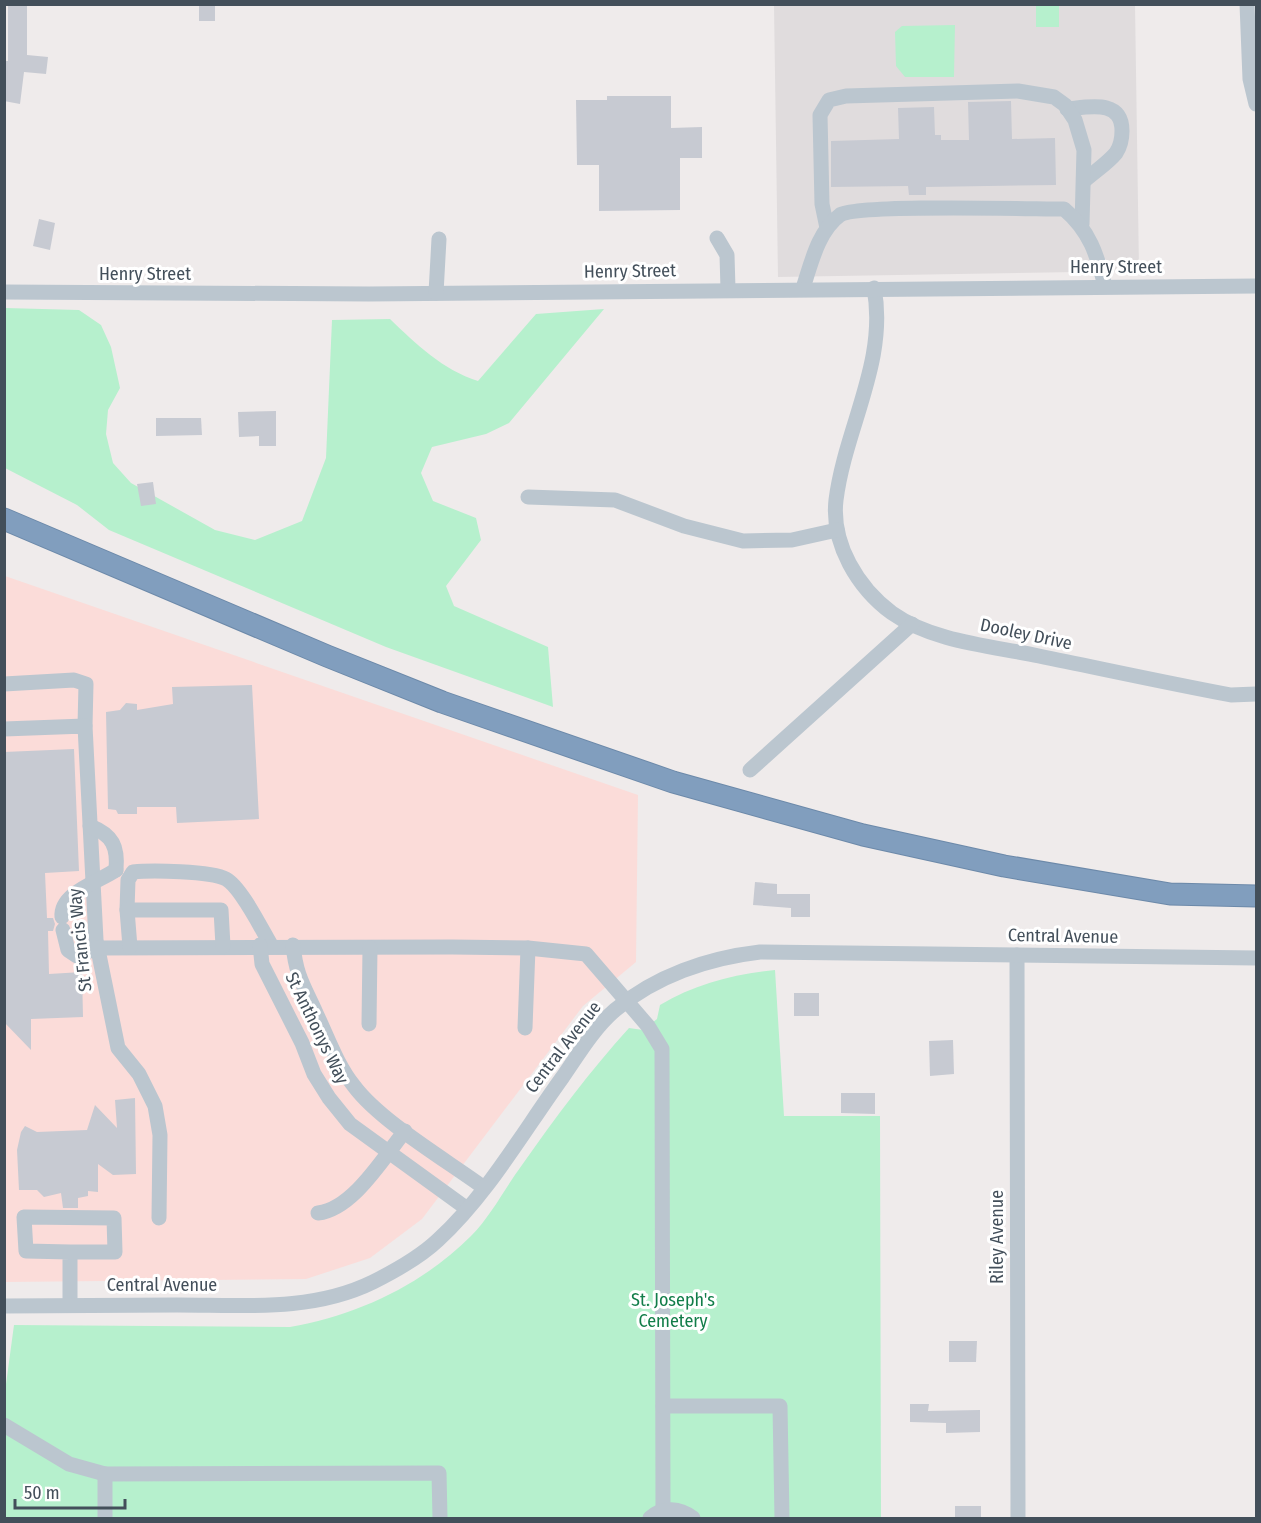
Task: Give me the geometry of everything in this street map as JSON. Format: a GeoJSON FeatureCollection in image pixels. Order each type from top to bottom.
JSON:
{"type":"FeatureCollection","features":[{"type":"Feature","properties":{"kind":"highway"},"geometry":{"type":"LineString","coordinates":[[4,519],[442,702],[673,782],[841,829],[1004,866],[1170,894],[1257,896]]}},
{"type":"Feature","properties":{"kind":"street"},"geometry":{"type":"LineString","coordinates":[[1247,4],[1250,79],[1257,104]]}},
{"type":"Feature","properties":{"kind":"street"},"geometry":{"type":"LineString","coordinates":[[827,228],[822,194],[820,115],[830,100],[846,96],[1018,91],[1054,97],[1075,120],[1084,150],[1082,224]]}},
{"type":"Feature","properties":{"kind":"street"},"geometry":{"type":"LineString","coordinates":[[1067,109],[1102,106],[1117,114],[1122,124],[1122,138],[1116,152],[1084,181]]}},
{"type":"Feature","properties":{"kind":"street"},"geometry":{"type":"LineString","coordinates":[[803,288],[827,228],[841,214],[867,210],[1064,209],[1082,224],[1105,286]]}},
{"type":"Feature","properties":{"kind":"street"},"geometry":{"type":"LineString","coordinates":[[717,238],[727,255],[728,289]]}},
{"type":"Feature","properties":{"kind":"street"},"geometry":{"type":"LineString","coordinates":[[436,293],[440,239]]}},
{"type":"Feature","properties":{"kind":"street","name":"Henry Street"},"geometry":{"type":"LineString","coordinates":[[4,292],[436,293],[803,288],[1257,286]]}},
{"type":"Feature","properties":{"kind":"street","name":"Dooley Drive"},"geometry":{"type":"LineString","coordinates":[[874,288],[879,310],[878,330],[836,499],[837,530],[855,575],[868,592],[894,614],[912,624],[964,641],[1153,681],[1231,695],[1257,694]]}},
{"type":"Feature","properties":{"kind":"street"},"geometry":{"type":"LineString","coordinates":[[528,497],[615,500],[684,526],[743,541],[792,540],[837,530]]}},
{"type":"Feature","properties":{"kind":"street"},"geometry":{"type":"LineString","coordinates":[[750,770],[912,624]]}},
{"type":"Feature","properties":{"kind":"street","name":"St Francis Way"},"geometry":{"type":"LineString","coordinates":[[4,684],[74,680],[86,684],[85,726],[97,948],[106,979],[105,997],[118,1048],[139,1074],[155,1106],[160,1135],[159,1218]]}},
{"type":"Feature","properties":{"kind":"street"},"geometry":{"type":"LineString","coordinates":[[4,729],[85,726]]}},
{"type":"Feature","properties":{"kind":"street"},"geometry":{"type":"LineString","coordinates":[[90,826],[103,831],[115,843],[128,910],[130,947]]}},
{"type":"Feature","properties":{"kind":"street","name":"St Anthonys Way"},"geometry":{"type":"LineString","coordinates":[[122,875],[160,870],[226,879],[235,887],[266,945],[262,964],[302,1043],[314,1074],[350,1124],[466,1208]]}},
{"type":"Feature","properties":{"kind":"street"},"geometry":{"type":"LineString","coordinates":[[122,875],[78,890],[65,902],[63,924],[68,950],[77,956],[97,948],[130,947],[293,945],[370,948],[528,948],[586,954],[628,1001],[648,1026],[662,1049],[663,1406],[657,1514],[683,1512],[693,1518]]}},
{"type":"Feature","properties":{"kind":"street"},"geometry":{"type":"LineString","coordinates":[[128,910],[221,910],[223,946]]}},
{"type":"Feature","properties":{"kind":"street","name":"St Anthonys Way"},"geometry":{"type":"LineString","coordinates":[[293,945],[295,969],[340,1065],[354,1087],[405,1131],[483,1187]]}},
{"type":"Feature","properties":{"kind":"street"},"geometry":{"type":"LineString","coordinates":[[369,1024],[370,948]]}},
{"type":"Feature","properties":{"kind":"street"},"geometry":{"type":"LineString","coordinates":[[525,1028],[528,948]]}},
{"type":"Feature","properties":{"kind":"street"},"geometry":{"type":"LineString","coordinates":[[1231,958],[1257,950]]}},
{"type":"Feature","properties":{"kind":"street","name":"Central Avenue"},"geometry":{"type":"LineString","coordinates":[[4,1306],[288,1305],[310,1302],[372,1282],[436,1242],[483,1187],[593,1034],[614,1011],[660,981],[704,963],[760,951],[1257,958]]}},
{"type":"Feature","properties":{"kind":"street","name":"Riley Avenue"},"geometry":{"type":"LineString","coordinates":[[1017,955],[1018,1518]]}},
{"type":"Feature","properties":{"kind":"street"},"geometry":{"type":"LineString","coordinates":[[318,1213],[332,1211],[347,1201],[405,1131]]}},
{"type":"Feature","properties":{"kind":"street"},"geometry":{"type":"LineString","coordinates":[[24,1217],[114,1218],[115,1252],[70,1252],[26,1251],[24,1217]]}},
{"type":"Feature","properties":{"kind":"street"},"geometry":{"type":"LineString","coordinates":[[70,1252],[70,1305]]}},
{"type":"Feature","properties":{"kind":"street"},"geometry":{"type":"LineString","coordinates":[[663,1406],[780,1406],[782,1518]]}},
{"type":"Feature","properties":{"kind":"street"},"geometry":{"type":"LineString","coordinates":[[4,1425],[69,1464],[105,1474],[440,1473],[440,1518]]}},
{"type":"Feature","properties":{"kind":"street"},"geometry":{"type":"LineString","coordinates":[[105,1474],[105,1518]]}},
{"type":"Feature","properties":{"kind":"shaded area"},"geometry":{"type":"Polygon","coordinates":[[[774,5],[1135,5],[1139,271],[778,277],[774,5]]]}},
{"type":"Feature","properties":{"kind":"shaded area"},"geometry":{"type":"Polygon","coordinates":[[[5,576],[638,795],[636,962],[583,1006],[422,1219],[370,1258],[306,1279],[5,1282],[5,576]]]}},
{"type":"Feature","properties":{"kind":"green space"},"geometry":{"type":"Polygon","coordinates":[[[1036,5],[1059,5],[1059,27],[1036,27],[1036,5]]]}},
{"type":"Feature","properties":{"kind":"green space"},"geometry":{"type":"Polygon","coordinates":[[[955,25],[954,77],[905,77],[896,66],[895,32],[902,26],[955,25]]]}},
{"type":"Feature","properties":{"kind":"green space"},"geometry":{"type":"Polygon","coordinates":[[[5,308],[79,310],[101,325],[111,347],[120,388],[108,410],[106,434],[113,463],[131,483],[215,530],[255,540],[302,521],[326,458],[332,320],[390,319],[420,347],[442,363],[478,381],[536,314],[604,309],[509,423],[486,434],[432,447],[421,473],[433,501],[476,518],[481,540],[446,586],[454,606],[548,647],[553,707],[386,647],[109,530],[77,505],[5,468],[5,308]]]}},
{"type":"Feature","properties":{"kind":"green space","name":"St. Joseph's Cemetery"},"geometry":{"type":"Polygon","coordinates":[[[775,970],[784,1116],[880,1116],[881,1518],[5,1518],[4,1399],[14,1325],[290,1327],[340,1315],[388,1295],[432,1269],[471,1236],[560,1112],[629,1028],[643,1030],[657,1019],[660,1005],[687,991],[730,977],[775,970]]]}},
{"type":"Feature","properties":{"kind":"building"},"geometry":{"type":"Polygon","coordinates":[[[199,4],[215,4],[215,21],[199,21],[199,4]]]}},
{"type":"Feature","properties":{"kind":"building"},"geometry":{"type":"Polygon","coordinates":[[[8,5],[27,5],[27,55],[48,57],[46,74],[24,72],[20,104],[4,101],[4,61],[8,61],[8,5]]]}},
{"type":"Feature","properties":{"kind":"building"},"geometry":{"type":"Polygon","coordinates":[[[607,96],[671,96],[671,128],[702,127],[702,158],[680,158],[680,210],[599,211],[599,165],[577,165],[576,100],[607,100],[607,96]]]}},
{"type":"Feature","properties":{"kind":"building"},"geometry":{"type":"Polygon","coordinates":[[[1011,101],[1012,139],[1055,138],[1056,185],[926,187],[926,195],[909,195],[908,186],[831,187],[831,141],[899,139],[898,108],[934,107],[935,135],[941,135],[941,140],[969,140],[968,102],[1011,101]]]}},
{"type":"Feature","properties":{"kind":"building"},"geometry":{"type":"Polygon","coordinates":[[[39,219],[55,223],[50,250],[33,246],[39,219]]]}},
{"type":"Feature","properties":{"kind":"building"},"geometry":{"type":"Polygon","coordinates":[[[276,411],[276,446],[259,446],[259,436],[239,437],[238,412],[276,411]]]}},
{"type":"Feature","properties":{"kind":"building"},"geometry":{"type":"Polygon","coordinates":[[[156,418],[201,418],[202,435],[156,436],[156,418]]]}},
{"type":"Feature","properties":{"kind":"building"},"geometry":{"type":"Polygon","coordinates":[[[153,482],[156,504],[141,506],[137,484],[153,482]]]}},
{"type":"Feature","properties":{"kind":"building"},"geometry":{"type":"Polygon","coordinates":[[[252,685],[259,819],[177,823],[176,807],[137,807],[137,814],[118,814],[116,810],[108,809],[106,712],[120,710],[126,703],[137,704],[137,710],[173,704],[172,687],[252,685]]]}},
{"type":"Feature","properties":{"kind":"building"},"geometry":{"type":"Polygon","coordinates":[[[74,749],[79,871],[45,873],[47,918],[53,918],[55,924],[53,931],[48,931],[49,974],[82,972],[83,1017],[31,1019],[31,1050],[4,1022],[4,752],[74,749]]]}},
{"type":"Feature","properties":{"kind":"building"},"geometry":{"type":"Polygon","coordinates":[[[755,882],[777,884],[777,894],[810,894],[810,917],[791,917],[791,908],[753,905],[755,882]]]}},
{"type":"Feature","properties":{"kind":"building"},"geometry":{"type":"Polygon","coordinates":[[[794,993],[819,993],[819,1016],[794,1016],[794,993]]]}},
{"type":"Feature","properties":{"kind":"building"},"geometry":{"type":"Polygon","coordinates":[[[953,1040],[954,1074],[930,1076],[929,1041],[953,1040]]]}},
{"type":"Feature","properties":{"kind":"building"},"geometry":{"type":"Polygon","coordinates":[[[841,1093],[875,1093],[875,1114],[841,1113],[841,1093]]]}},
{"type":"Feature","properties":{"kind":"building"},"geometry":{"type":"Polygon","coordinates":[[[135,1098],[136,1174],[113,1175],[98,1164],[98,1192],[88,1191],[88,1196],[78,1198],[78,1208],[63,1208],[61,1193],[44,1197],[37,1190],[19,1190],[17,1150],[21,1132],[25,1126],[37,1132],[87,1130],[95,1105],[117,1128],[115,1100],[135,1098]]]}},
{"type":"Feature","properties":{"kind":"building"},"geometry":{"type":"Polygon","coordinates":[[[949,1341],[977,1341],[976,1362],[949,1362],[949,1341]]]}},
{"type":"Feature","properties":{"kind":"building"},"geometry":{"type":"Polygon","coordinates":[[[910,1404],[929,1404],[928,1411],[980,1410],[980,1432],[946,1433],[946,1423],[910,1422],[910,1404]]]}},
{"type":"Feature","properties":{"kind":"building"},"geometry":{"type":"Polygon","coordinates":[[[955,1506],[981,1506],[981,1518],[955,1518],[955,1506]]]}}]}
